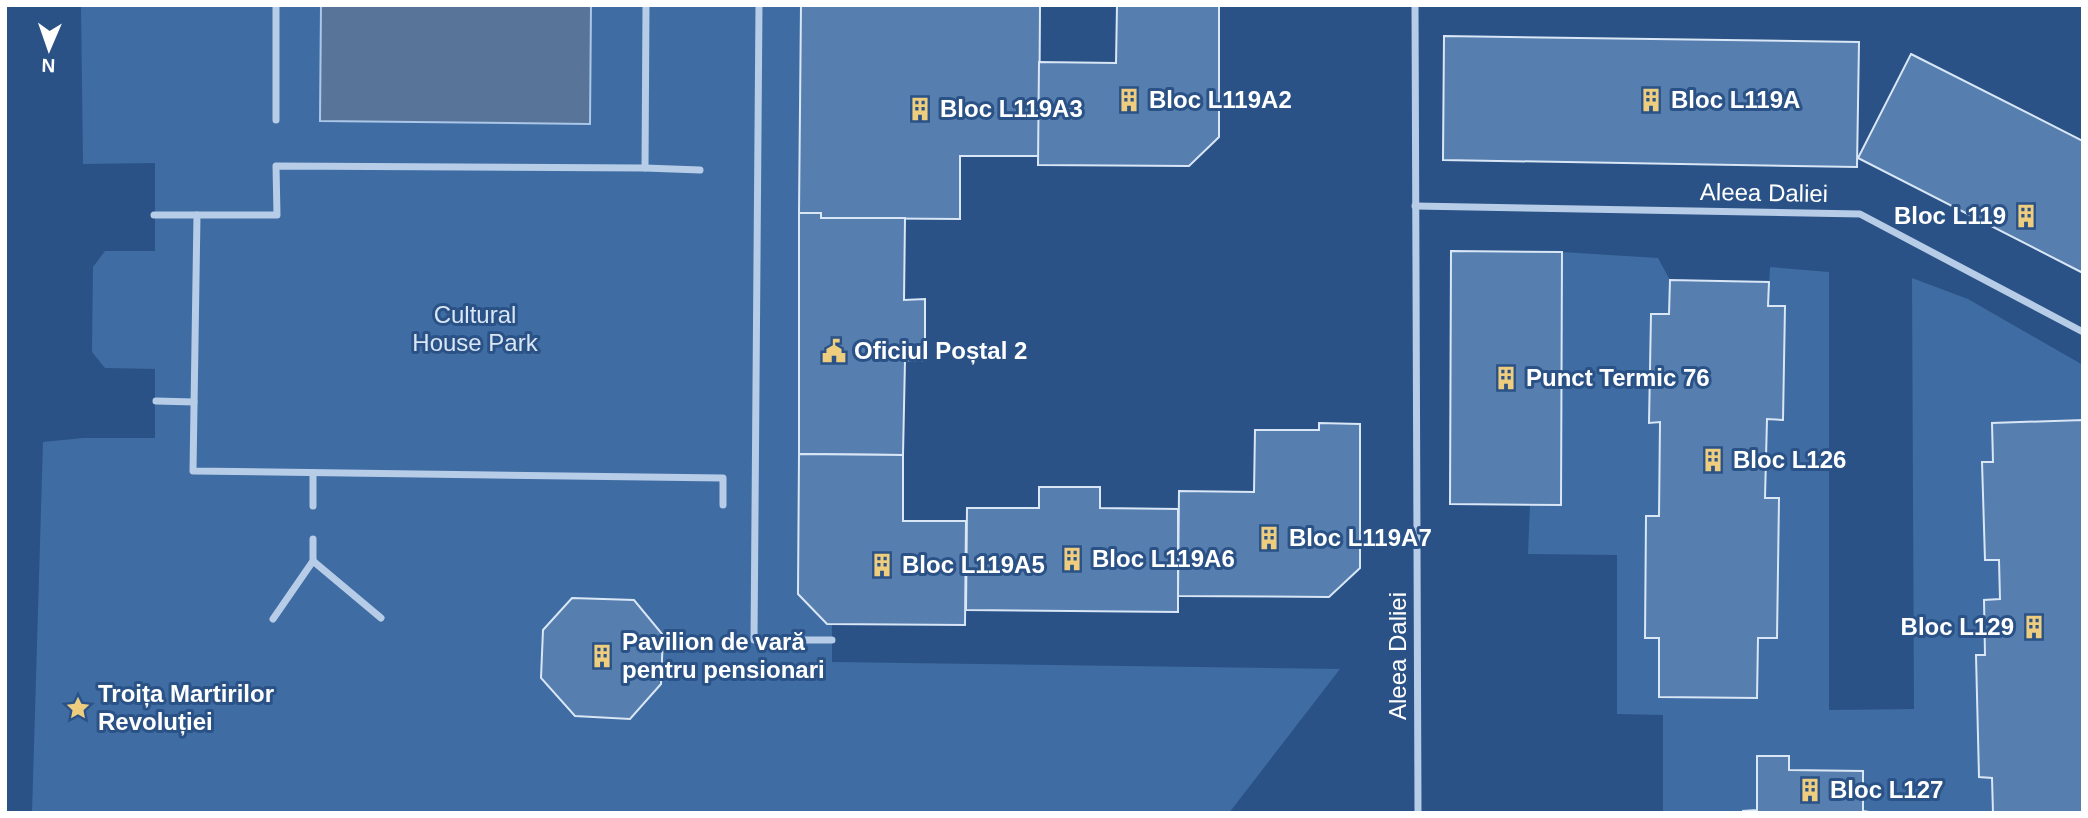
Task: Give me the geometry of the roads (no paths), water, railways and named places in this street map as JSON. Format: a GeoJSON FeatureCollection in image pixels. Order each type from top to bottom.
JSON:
{"type":"FeatureCollection","features":[{"type":"Feature","properties":{"kind":"street"},"geometry":{"type":"LineString","coordinates":[[276,5],[276,120]]}},
{"type":"Feature","properties":{"kind":"street"},"geometry":{"type":"LineString","coordinates":[[645,168],[646,5]]}},
{"type":"Feature","properties":{"kind":"street"},"geometry":{"type":"LineString","coordinates":[[759,5],[754,640],[832,640]]}},
{"type":"Feature","properties":{"kind":"street","name":"Aleea Daliei"},"geometry":{"type":"LineString","coordinates":[[1415,5],[1418,813]]}},
{"type":"Feature","properties":{"kind":"street"},"geometry":{"type":"LineString","coordinates":[[154,215],[276,215],[276,166],[701,170]]}},
{"type":"Feature","properties":{"kind":"street","name":"Aleea Daliei"},"geometry":{"type":"LineString","coordinates":[[1415,206],[1860,214],[2083,332]]}},
{"type":"Feature","properties":{"kind":"street"},"geometry":{"type":"LineString","coordinates":[[197,215],[193,471],[723,478],[723,505]]}},
{"type":"Feature","properties":{"kind":"street"},"geometry":{"type":"LineString","coordinates":[[156,401],[194,402]]}},
{"type":"Feature","properties":{"kind":"street"},"geometry":{"type":"LineString","coordinates":[[313,473],[313,506]]}},
{"type":"Feature","properties":{"kind":"street"},"geometry":{"type":"LineString","coordinates":[[273,619],[313,561],[313,539]]}},
{"type":"Feature","properties":{"kind":"street"},"geometry":{"type":"LineString","coordinates":[[313,561],[381,618]]}},
{"type":"Feature","properties":{"kind":"place","name":"Bloc L119A2"},"geometry":{"type":"Point","coordinates":[1129,100]}},
{"type":"Feature","properties":{"kind":"place","name":"Bloc L119A"},"geometry":{"type":"Point","coordinates":[1651,100]}},
{"type":"Feature","properties":{"kind":"place","name":"Bloc L119A3"},"geometry":{"type":"Point","coordinates":[920,109]}},
{"type":"Feature","properties":{"kind":"place","name":"Bloc L119"},"geometry":{"type":"Point","coordinates":[2026,216]}},
{"type":"Feature","properties":{"kind":"place","name":"Oficiul Poștal 2"},"geometry":{"type":"Point","coordinates":[834,351]}},
{"type":"Feature","properties":{"kind":"place","name":"Punct Termic 76"},"geometry":{"type":"Point","coordinates":[1506,378]}},
{"type":"Feature","properties":{"kind":"place","name":"Bloc L126"},"geometry":{"type":"Point","coordinates":[1713,460]}},
{"type":"Feature","properties":{"kind":"place","name":"Bloc L119A7"},"geometry":{"type":"Point","coordinates":[1269,538]}},
{"type":"Feature","properties":{"kind":"place","name":"Bloc L119A6"},"geometry":{"type":"Point","coordinates":[1072,559]}},
{"type":"Feature","properties":{"kind":"place","name":"Bloc L119A5"},"geometry":{"type":"Point","coordinates":[882,565]}},
{"type":"Feature","properties":{"kind":"place","name":"Bloc L129"},"geometry":{"type":"Point","coordinates":[2034,627]}},
{"type":"Feature","properties":{"kind":"place","name":"Pavilion de vară pentru pensionari"},"geometry":{"type":"Point","coordinates":[602,656]}},
{"type":"Feature","properties":{"kind":"place","name":"Troița Martirilor Revoluției"},"geometry":{"type":"Point","coordinates":[78,708]}},
{"type":"Feature","properties":{"kind":"place","name":"Bloc L127"},"geometry":{"type":"Point","coordinates":[1810,790]}},
{"type":"Feature","properties":{"kind":"park label","name":"Cultural House Park"},"geometry":{"type":"Point","coordinates":[475,329]}}]}
